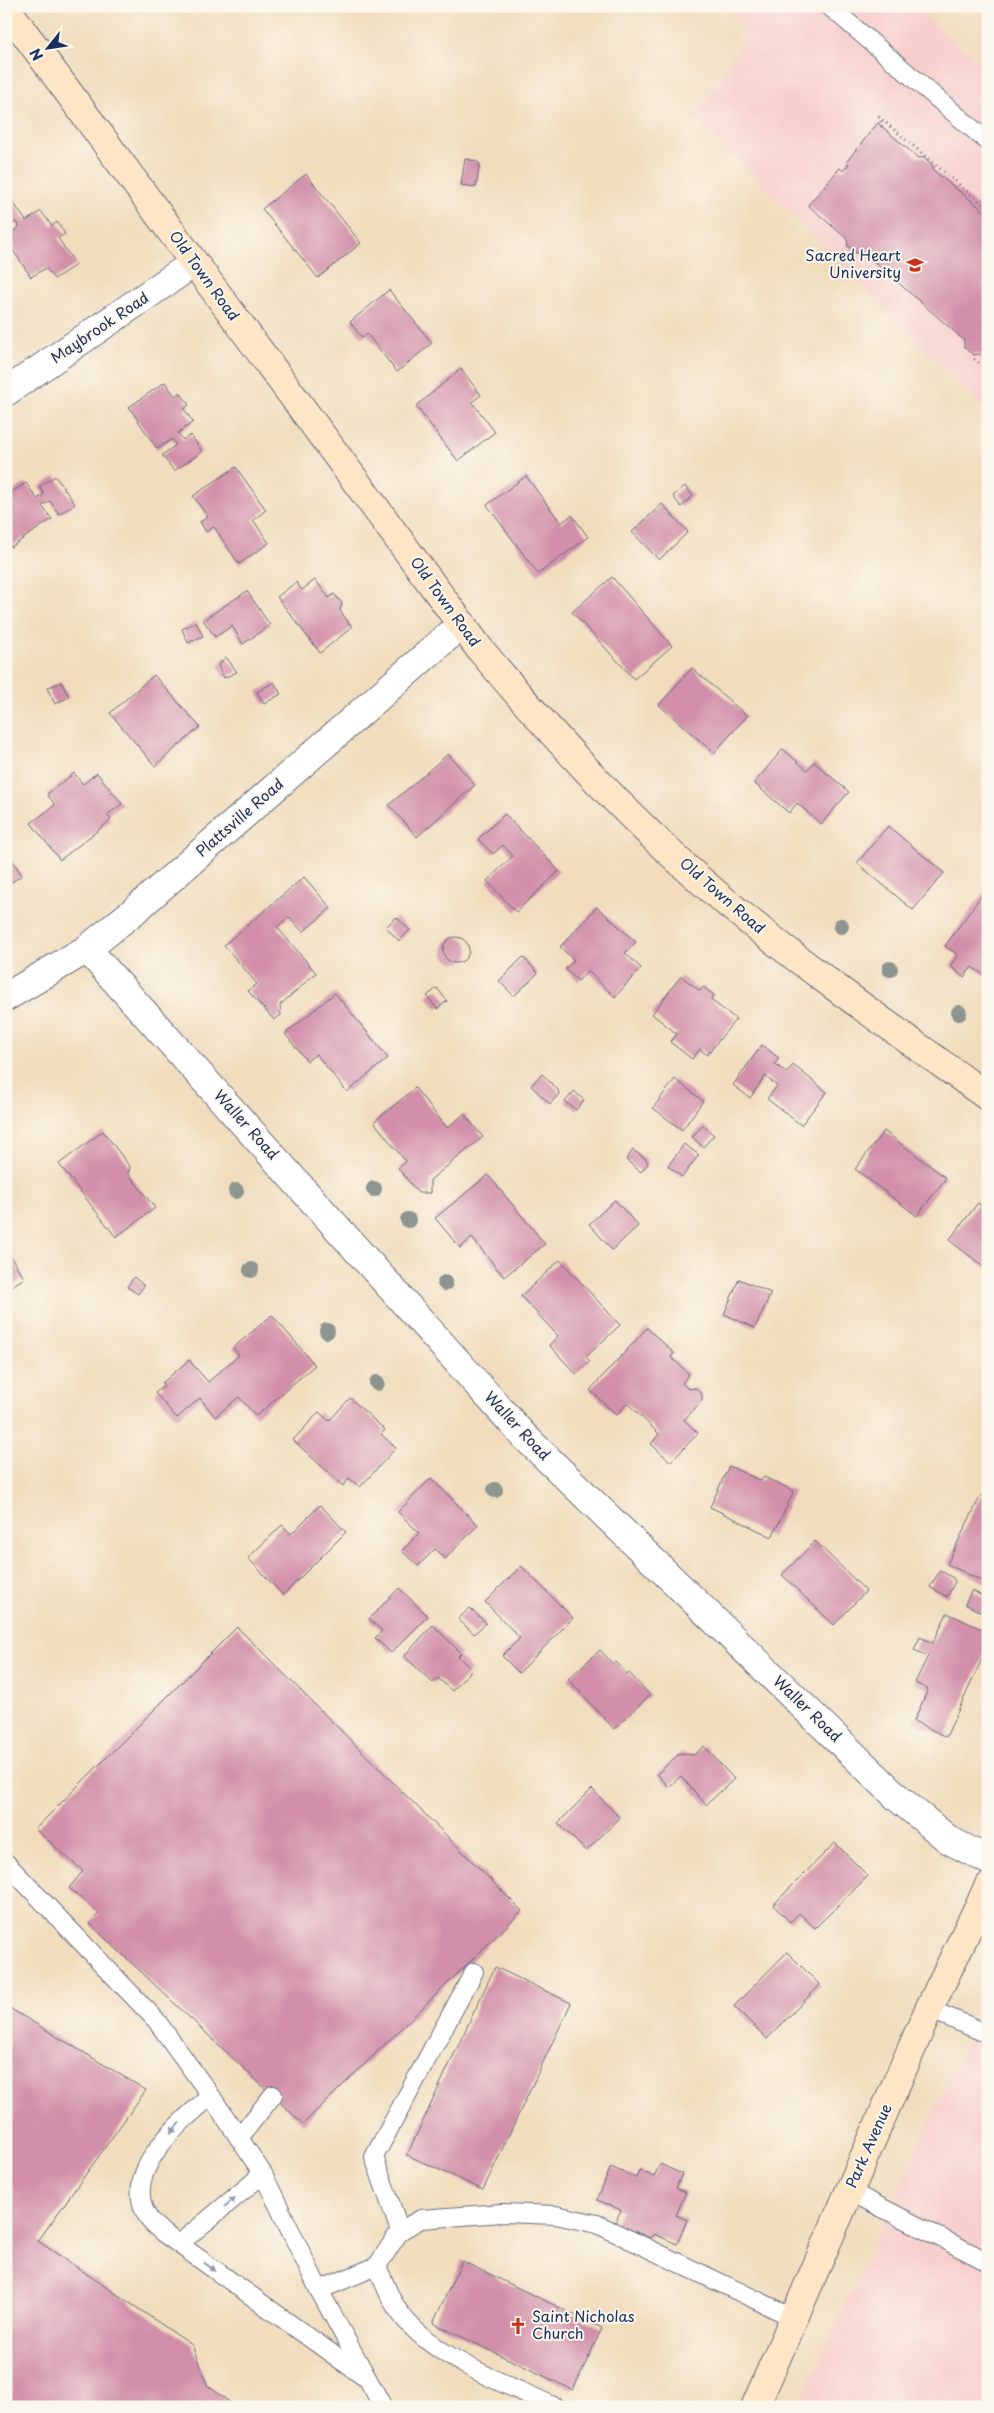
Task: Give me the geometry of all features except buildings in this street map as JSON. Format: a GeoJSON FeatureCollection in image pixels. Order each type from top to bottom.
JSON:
{"type":"FeatureCollection","features":[{"type":"Feature","properties":{"kind":"main road","name":"Old Town Road"},"geometry":{"type":"LineString","coordinates":[[6,8],[462,624],[540,721],[612,798],[720,897],[808,968],[988,1097]]}},
{"type":"Feature","properties":{"kind":"main road","name":"Park Avenue"},"geometry":{"type":"LineString","coordinates":[[755,2407],[930,2009],[988,1887]]}},
{"type":"Feature","properties":{"kind":"street","name":"Maybrook Road"},"geometry":{"type":"LineString","coordinates":[[6,392],[194,264]]}},
{"type":"Feature","properties":{"kind":"street","name":"Plattsville Road"},"geometry":{"type":"LineString","coordinates":[[6,997],[87,949],[134,911],[462,624]]}},
{"type":"Feature","properties":{"kind":"street","name":"Waller Road"},"geometry":{"type":"LineString","coordinates":[[87,949],[524,1436],[898,1798],[950,1840],[988,1860]]}},
{"type":"Feature","properties":{"kind":"lane"},"geometry":{"type":"LineString","coordinates":[[829,6],[988,142]]}},
{"type":"Feature","properties":{"kind":"lane"},"geometry":{"type":"LineString","coordinates":[[6,1863],[156,2020],[211,2096],[263,2174],[319,2290],[383,2407]]}},
{"type":"Feature","properties":{"kind":"lane"},"geometry":{"type":"LineString","coordinates":[[400,2231],[374,2157],[474,1972]]}},
{"type":"Feature","properties":{"kind":"lane"},"geometry":{"type":"LineString","coordinates":[[930,2009],[988,2034]]}},
{"type":"Feature","properties":{"kind":"lane"},"geometry":{"type":"LineString","coordinates":[[239,2138],[273,2095]]}},
{"type":"Feature","properties":{"kind":"lane"},"geometry":{"type":"LineString","coordinates":[[211,2096],[177,2124],[155,2152],[143,2177],[142,2200],[148,2218],[162,2232],[367,2379]]}},
{"type":"Feature","properties":{"kind":"lane"},"geometry":{"type":"LineString","coordinates":[[179,2244],[263,2174]]}},
{"type":"Feature","properties":{"kind":"lane"},"geometry":{"type":"LineString","coordinates":[[849,2191],[988,2262]]}},
{"type":"Feature","properties":{"kind":"lane"},"geometry":{"type":"LineString","coordinates":[[319,2290],[377,2266],[400,2231],[422,2219],[502,2213],[556,2215],[597,2224],[794,2318]]}},
{"type":"Feature","properties":{"kind":"lane"},"geometry":{"type":"LineString","coordinates":[[377,2266],[396,2307],[415,2331],[441,2352],[556,2407]]}},
{"type":"Feature","properties":{"kind":"path"},"geometry":{"type":"LineString","coordinates":[[882,127],[879,117],[988,209]]}},
{"type":"Feature","properties":{"kind":"path"},"geometry":{"type":"LineString","coordinates":[[974,358],[988,369]]}},
{"type":"Feature","properties":{"kind":"shaded area","name":"Sacred Heart University"},"geometry":{"type":"Polygon","coordinates":[[[732,6],[913,6],[988,70],[988,413],[695,117],[745,40],[732,6]]]}},
{"type":"Feature","properties":{"kind":"shaded area"},"geometry":{"type":"Polygon","coordinates":[[[988,1997],[988,2407],[798,2407],[951,2074],[988,1997]]]}},
{"type":"Feature","properties":{"kind":"place","name":"Sacred Heart University"},"geometry":{"type":"Point","coordinates":[915,265]}},
{"type":"Feature","properties":{"kind":"place","name":"Saint Nicholas Church"},"geometry":{"type":"Point","coordinates":[518,2326]}}]}
